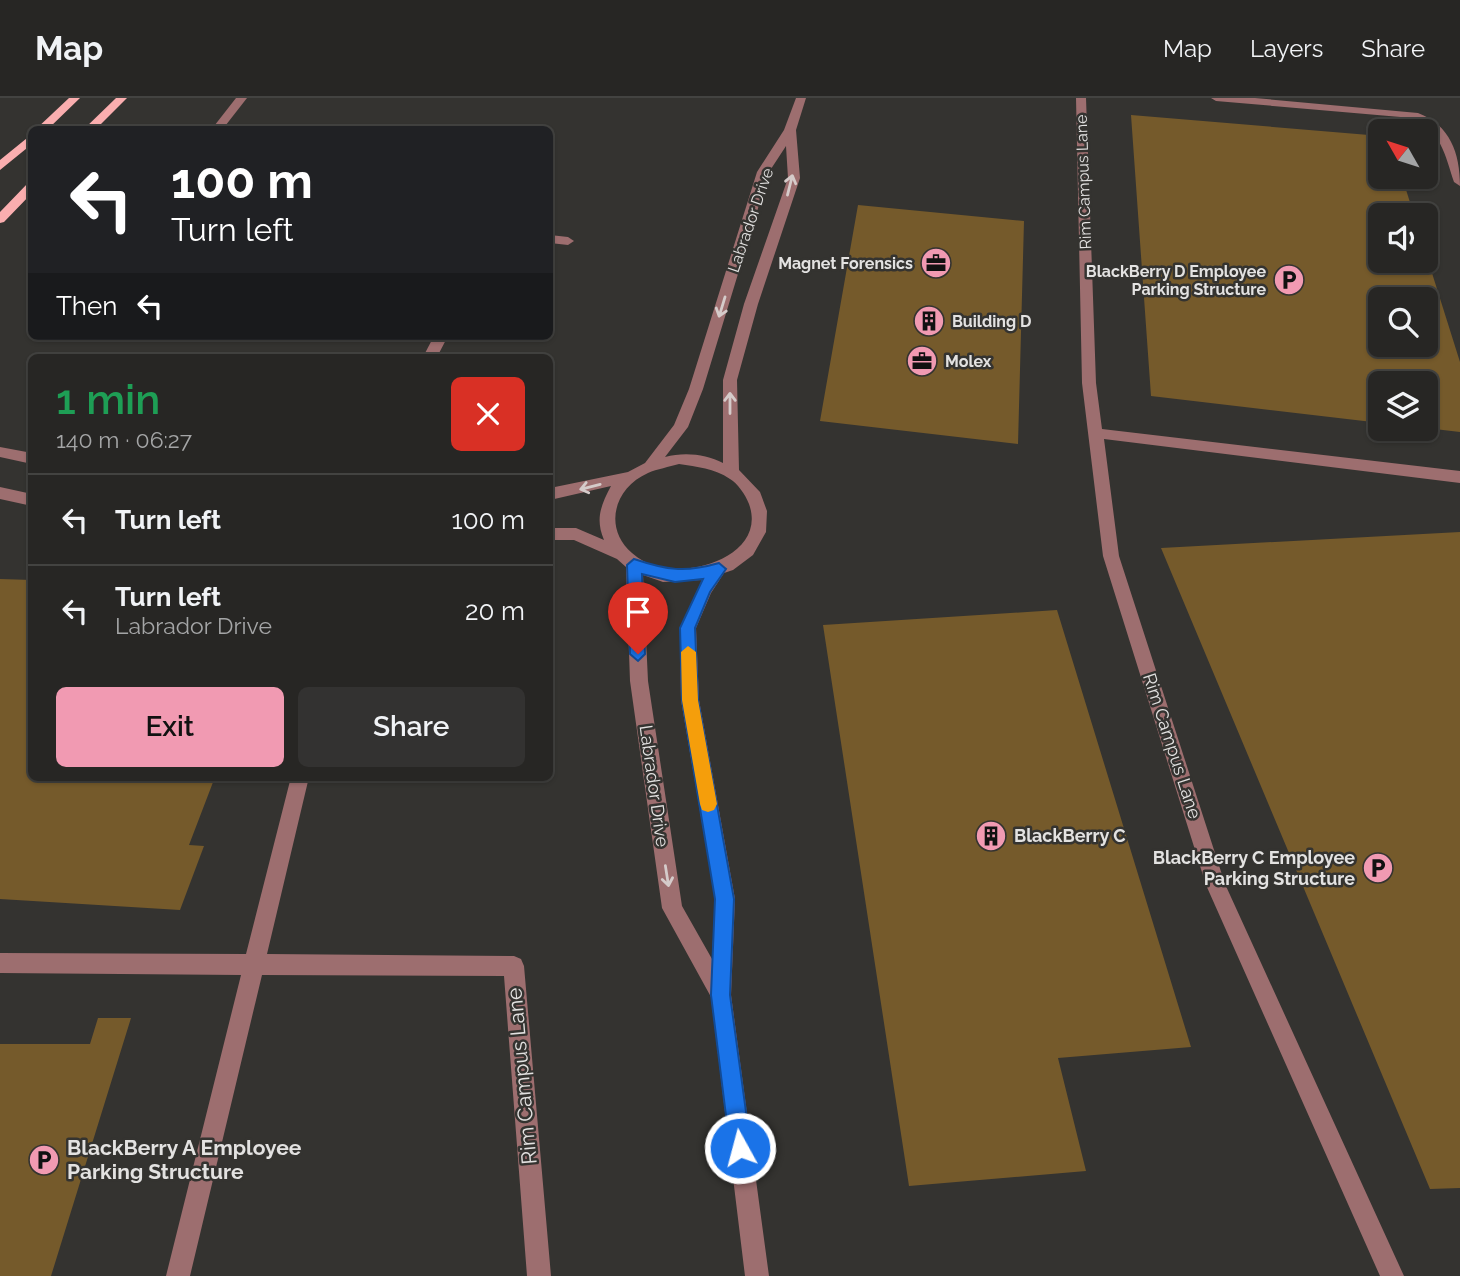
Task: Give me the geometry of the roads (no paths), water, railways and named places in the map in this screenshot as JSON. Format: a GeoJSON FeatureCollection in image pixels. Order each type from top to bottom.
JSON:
{"type":"FeatureCollection","features":[{"type":"Feature","properties":{"kind":"main road"},"geometry":{"type":"LineString","coordinates":[[44,126],[75,98]]}},
{"type":"Feature","properties":{"kind":"main road"},"geometry":{"type":"LineString","coordinates":[[92,126],[122,98]]}},
{"type":"Feature","properties":{"kind":"main road"},"geometry":{"type":"LineString","coordinates":[[0,166],[28,141]]}},
{"type":"Feature","properties":{"kind":"main road"},"geometry":{"type":"LineString","coordinates":[[0,219],[28,190]]}},
{"type":"Feature","properties":{"kind":"street"},"geometry":{"type":"LineString","coordinates":[[219,126],[242,98]]}},
{"type":"Feature","properties":{"kind":"street","name":"Labrador Drive"},"geometry":{"type":"LineString","coordinates":[[651,465],[681,427],[696,389],[763,172],[790,130],[801,98]]}},
{"type":"Feature","properties":{"kind":"street","name":"Rim Campus Lane"},"geometry":{"type":"LineString","coordinates":[[1081,98],[1089,383],[1111,556],[1216,885],[1392,1276]]}},
{"type":"Feature","properties":{"kind":"street"},"geometry":{"type":"LineString","coordinates":[[1216,98],[1415,115],[1429,120],[1439,128],[1460,182]]}},
{"type":"Feature","properties":{"kind":"street","name":"Labrador Drive"},"geometry":{"type":"LineString","coordinates":[[731,471],[730,380],[751,304],[794,178],[790,130]]}},
{"type":"Feature","properties":{"kind":"street"},"geometry":{"type":"LineString","coordinates":[[553,239],[568,241]]}},
{"type":"Feature","properties":{"kind":"street"},"geometry":{"type":"LineString","coordinates":[[1096,433],[1460,477]]}},
{"type":"Feature","properties":{"kind":"street"},"geometry":{"type":"LineString","coordinates":[[0,452],[28,459]]}},
{"type":"Feature","properties":{"kind":"street"},"geometry":{"type":"LineString","coordinates":[[553,493],[630,476],[651,465],[692,459],[706,461],[742,478],[757,498],[760,521],[757,532],[743,553],[719,569],[698,575],[654,573],[576,534],[553,534]]}},
{"type":"Feature","properties":{"kind":"street"},"geometry":{"type":"LineString","coordinates":[[627,559],[612,544],[605,520],[611,496],[630,476]]}},
{"type":"Feature","properties":{"kind":"street"},"geometry":{"type":"LineString","coordinates":[[0,493],[28,499]]}},
{"type":"Feature","properties":{"kind":"street","name":"Labrador Drive"},"geometry":{"type":"LineString","coordinates":[[627,559],[639,681],[672,908],[721,995]]}},
{"type":"Feature","properties":{"kind":"street","name":"Labrador Drive"},"geometry":{"type":"LineString","coordinates":[[719,569],[704,590],[688,628],[690,700],[724,899],[721,995],[757,1276]]}},
{"type":"Feature","properties":{"kind":"street"},"geometry":{"type":"LineString","coordinates":[[178,1276],[299,781]]}},
{"type":"Feature","properties":{"kind":"street","name":"Rim Campus Lane"},"geometry":{"type":"LineString","coordinates":[[0,962],[514,966],[538,1276]]}},
{"type":"Feature","properties":{"kind":"place","name":"Magnet Forensics"},"geometry":{"type":"Point","coordinates":[936,263]}},
{"type":"Feature","properties":{"kind":"place","name":"BlackBerry D Employee Parking Structure"},"geometry":{"type":"Point","coordinates":[1289,280]}},
{"type":"Feature","properties":{"kind":"place","name":"Building D"},"geometry":{"type":"Point","coordinates":[929,321]}},
{"type":"Feature","properties":{"kind":"place","name":"Molex"},"geometry":{"type":"Point","coordinates":[922,361]}},
{"type":"Feature","properties":{"kind":"place","name":"BlackBerry C"},"geometry":{"type":"Point","coordinates":[991,836]}},
{"type":"Feature","properties":{"kind":"place","name":"BlackBerry C Employee Parking Structure"},"geometry":{"type":"Point","coordinates":[1378,868]}},
{"type":"Feature","properties":{"kind":"place","name":"BlackBerry A Employee Parking Structure"},"geometry":{"type":"Point","coordinates":[44,1160]}}]}
